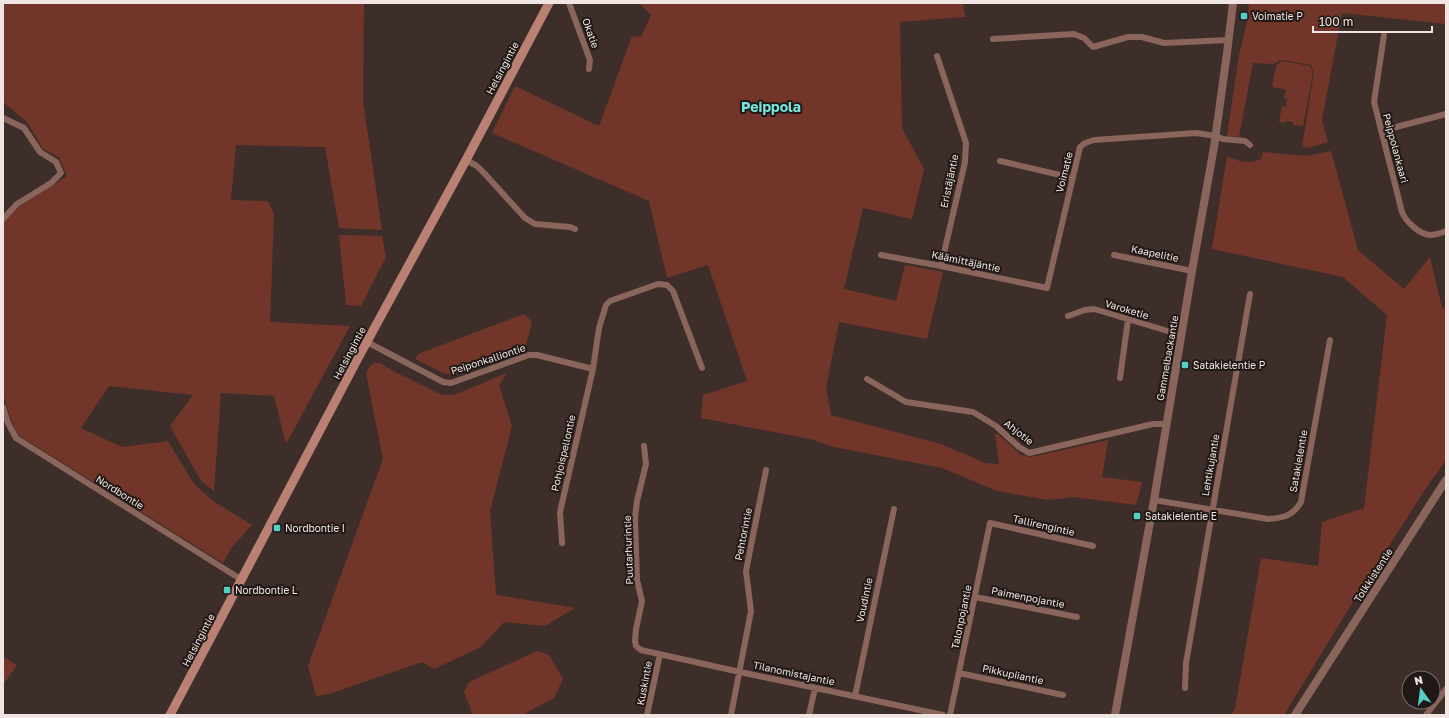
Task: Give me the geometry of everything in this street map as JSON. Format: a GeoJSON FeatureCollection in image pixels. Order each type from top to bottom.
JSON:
{"type":"FeatureCollection","features":[{"type":"Feature","properties":{"kind":"main road","name":"Helsingintie"},"geometry":{"type":"LineString","coordinates":[[170,715],[367,342],[549,3]]}},
{"type":"Feature","properties":{"kind":"street","name":"Okatie"},"geometry":{"type":"LineString","coordinates":[[570,3],[590,60],[589,69]]}},
{"type":"Feature","properties":{"kind":"street","name":"Gammelbackantie"},"geometry":{"type":"LineString","coordinates":[[1115,715],[1154,500],[1165,424],[1216,136],[1233,3]]}},
{"type":"Feature","properties":{"kind":"street"},"geometry":{"type":"LineString","coordinates":[[993,39],[1074,34],[1084,38],[1093,47],[1128,37],[1142,37],[1164,43],[1229,40]]}},
{"type":"Feature","properties":{"kind":"street","name":"Peippolankaari"},"geometry":{"type":"LineString","coordinates":[[1384,36],[1374,102],[1404,216],[1418,230],[1424,233],[1430,235],[1446,231]]}},
{"type":"Feature","properties":{"kind":"street","name":"Eristäjäntie"},"geometry":{"type":"LineString","coordinates":[[937,56],[966,143],[965,162],[941,266]]}},
{"type":"Feature","properties":{"kind":"street"},"geometry":{"type":"LineString","coordinates":[[1381,131],[1446,114]]}},
{"type":"Feature","properties":{"kind":"street"},"geometry":{"type":"LineString","coordinates":[[3,118],[24,128],[40,152],[56,162],[61,173],[51,183],[18,204],[3,219]]}},
{"type":"Feature","properties":{"kind":"street","name":"Voimatie"},"geometry":{"type":"LineString","coordinates":[[1047,288],[1080,147],[1085,143],[1094,140],[1196,133],[1245,142],[1250,145]]}},
{"type":"Feature","properties":{"kind":"street"},"geometry":{"type":"LineString","coordinates":[[466,160],[477,166],[525,218],[535,224],[570,227],[576,229]]}},
{"type":"Feature","properties":{"kind":"street"},"geometry":{"type":"LineString","coordinates":[[1000,161],[1072,178]]}},
{"type":"Feature","properties":{"kind":"street","name":"Käämittäjäntie"},"geometry":{"type":"LineString","coordinates":[[882,255],[1047,288]]}},
{"type":"Feature","properties":{"kind":"street","name":"Kaapelitie"},"geometry":{"type":"LineString","coordinates":[[1114,255],[1192,271]]}},
{"type":"Feature","properties":{"kind":"street"},"geometry":{"type":"LineString","coordinates":[[593,368],[599,328],[606,305],[610,301],[658,284],[667,285],[673,291],[702,368]]}},
{"type":"Feature","properties":{"kind":"street","name":"Lehtikujantie"},"geometry":{"type":"LineString","coordinates":[[1185,688],[1186,663],[1250,294]]}},
{"type":"Feature","properties":{"kind":"street","name":"Varoketie"},"geometry":{"type":"LineString","coordinates":[[1068,316],[1094,309],[1181,335]]}},
{"type":"Feature","properties":{"kind":"street"},"geometry":{"type":"LineString","coordinates":[[1120,378],[1128,320]]}},
{"type":"Feature","properties":{"kind":"street","name":"Satakielentie"},"geometry":{"type":"LineString","coordinates":[[1154,500],[1268,519],[1280,518],[1289,515],[1296,510],[1301,502],[1330,340]]}},
{"type":"Feature","properties":{"kind":"street","name":"Peiponkalliontie"},"geometry":{"type":"LineString","coordinates":[[367,342],[443,382],[451,383],[529,355],[537,355],[593,368]]}},
{"type":"Feature","properties":{"kind":"street","name":"Pohjoispellontie"},"geometry":{"type":"LineString","coordinates":[[562,543],[560,512],[593,368]]}},
{"type":"Feature","properties":{"kind":"street","name":"Ahjotie"},"geometry":{"type":"LineString","coordinates":[[867,379],[906,402],[974,412],[996,426],[1029,453],[1153,424],[1165,424]]}},
{"type":"Feature","properties":{"kind":"street","name":"Nordbontie"},"geometry":{"type":"LineString","coordinates":[[3,407],[8,423],[16,438],[242,580]]}},
{"type":"Feature","properties":{"kind":"street","name":"Puutarhurintie"},"geometry":{"type":"LineString","coordinates":[[641,650],[636,646],[635,641],[642,601],[637,580],[635,518],[637,501],[646,464],[644,446]]}},
{"type":"Feature","properties":{"kind":"street","name":"Pehtorintie"},"geometry":{"type":"LineString","coordinates":[[731,715],[751,611],[746,571],[766,470]]}},
{"type":"Feature","properties":{"kind":"street","name":"Tolkkistentie"},"geometry":{"type":"LineString","coordinates":[[1296,715],[1446,480]]}},
{"type":"Feature","properties":{"kind":"street","name":"Voudintie"},"geometry":{"type":"LineString","coordinates":[[855,696],[894,509]]}},
{"type":"Feature","properties":{"kind":"street","name":"Tallirengintie"},"geometry":{"type":"LineString","coordinates":[[990,523],[1093,546]]}},
{"type":"Feature","properties":{"kind":"street","name":"Talonpojantie"},"geometry":{"type":"LineString","coordinates":[[950,715],[990,523]]}},
{"type":"Feature","properties":{"kind":"street","name":"Paimenpojantie"},"geometry":{"type":"LineString","coordinates":[[975,597],[1077,617]]}},
{"type":"Feature","properties":{"kind":"street","name":"Tilanomistajantie"},"geometry":{"type":"LineString","coordinates":[[641,650],[943,715]]}},
{"type":"Feature","properties":{"kind":"street","name":"Kuskintie"},"geometry":{"type":"LineString","coordinates":[[647,715],[660,654]]}},
{"type":"Feature","properties":{"kind":"street","name":"Pikkupiiantie"},"geometry":{"type":"LineString","coordinates":[[959,673],[1063,695]]}},
{"type":"Feature","properties":{"kind":"street","name":"Tolkkistentie"},"geometry":{"type":"LineString","coordinates":[[1302,715],[1318,681]]}},
{"type":"Feature","properties":{"kind":"street"},"geometry":{"type":"LineString","coordinates":[[809,715],[815,688]]}},
{"type":"Feature","properties":{"kind":"street"},"geometry":{"type":"LineString","coordinates":[[1426,715],[1446,689]]}},
{"type":"Feature","properties":{"kind":"street"},"geometry":{"type":"LineString","coordinates":[[908,715],[909,708]]}},
{"type":"Feature","properties":{"kind":"shaded area"},"geometry":{"type":"Polygon","coordinates":[[[3,3],[364,3],[363,101],[382,230],[339,228],[325,147],[236,145],[231,200],[268,201],[274,214],[270,322],[350,326],[286,444],[274,396],[221,393],[214,491],[201,481],[170,426],[193,395],[109,386],[81,428],[122,447],[168,441],[194,484],[213,501],[252,525],[232,547],[223,563],[18,435],[12,422],[3,395],[3,223],[19,207],[67,176],[59,157],[43,149],[27,122],[3,102],[3,3]]]}},
{"type":"Feature","properties":{"kind":"shaded area"},"geometry":{"type":"Polygon","coordinates":[[[639,3],[963,3],[965,17],[900,22],[902,128],[924,169],[912,219],[863,208],[844,289],[896,301],[905,265],[943,272],[927,339],[839,322],[826,388],[831,415],[941,444],[985,463],[999,464],[995,434],[998,434],[1021,455],[1031,457],[1108,440],[1102,477],[1142,482],[1136,505],[1073,497],[1049,500],[997,491],[942,468],[834,447],[810,439],[701,418],[703,395],[747,381],[708,265],[667,278],[649,201],[492,133],[515,86],[599,126],[632,36],[641,37],[651,15],[639,3]]]}},
{"type":"Feature","properties":{"kind":"shaded area"},"geometry":{"type":"Polygon","coordinates":[[[1249,3],[1446,3],[1446,24],[1342,13],[1322,120],[1328,142],[1308,148],[1302,147],[1314,72],[1311,65],[1281,60],[1273,64],[1253,63],[1239,137],[1227,136],[1239,55],[1246,26],[1249,3]]]}},
{"type":"Feature","properties":{"kind":"shaded area"},"geometry":{"type":"Polygon","coordinates":[[[1282,61],[1310,66],[1313,73],[1303,126],[1293,125],[1293,122],[1279,122],[1282,106],[1286,107],[1287,99],[1284,98],[1286,90],[1272,87],[1276,66],[1282,61]]]}},
{"type":"Feature","properties":{"kind":"shaded area"},"geometry":{"type":"Polygon","coordinates":[[[1331,151],[1358,250],[1404,289],[1430,257],[1442,308],[1446,307],[1446,460],[1428,485],[1351,605],[1284,715],[1230,715],[1235,709],[1261,558],[1318,566],[1322,522],[1364,508],[1387,315],[1343,277],[1212,249],[1227,156],[1236,160],[1248,162],[1261,159],[1263,152],[1307,156],[1331,151]]]}},
{"type":"Feature","properties":{"kind":"shaded area"},"geometry":{"type":"Polygon","coordinates":[[[339,235],[382,236],[386,257],[361,306],[346,305],[339,235]]]}},
{"type":"Feature","properties":{"kind":"shaded area"},"geometry":{"type":"Polygon","coordinates":[[[524,314],[532,322],[525,349],[453,375],[443,373],[415,359],[418,354],[524,314]]]}},
{"type":"Feature","properties":{"kind":"shaded area"},"geometry":{"type":"Polygon","coordinates":[[[374,363],[380,363],[442,395],[454,395],[507,373],[499,385],[512,426],[490,511],[496,595],[575,608],[545,626],[504,622],[481,647],[434,669],[422,662],[329,694],[316,696],[308,666],[383,459],[366,373],[370,366],[374,363]]]}},
{"type":"Feature","properties":{"kind":"shaded area"},"geometry":{"type":"Polygon","coordinates":[[[537,651],[549,655],[563,679],[554,698],[522,715],[473,715],[464,692],[469,682],[537,651]]]}},
{"type":"Feature","properties":{"kind":"shaded area"},"geometry":{"type":"Polygon","coordinates":[[[3,657],[17,665],[5,682],[3,681],[3,657]]]}},
{"type":"Feature","properties":{"kind":"place","name":"Voimatie P"},"geometry":{"type":"Point","coordinates":[1244,16]}},
{"type":"Feature","properties":{"kind":"place","name":"Satakielentie P"},"geometry":{"type":"Point","coordinates":[1185,365]}},
{"type":"Feature","properties":{"kind":"place","name":"Satakielentie E"},"geometry":{"type":"Point","coordinates":[1137,516]}},
{"type":"Feature","properties":{"kind":"place","name":"Nordbontie I"},"geometry":{"type":"Point","coordinates":[277,528]}},
{"type":"Feature","properties":{"kind":"place","name":"Nordbontie L"},"geometry":{"type":"Point","coordinates":[227,590]}},
{"type":"Feature","properties":{"kind":"district","name":"Peippola"},"geometry":{"type":"Point","coordinates":[771,107]}}]}
